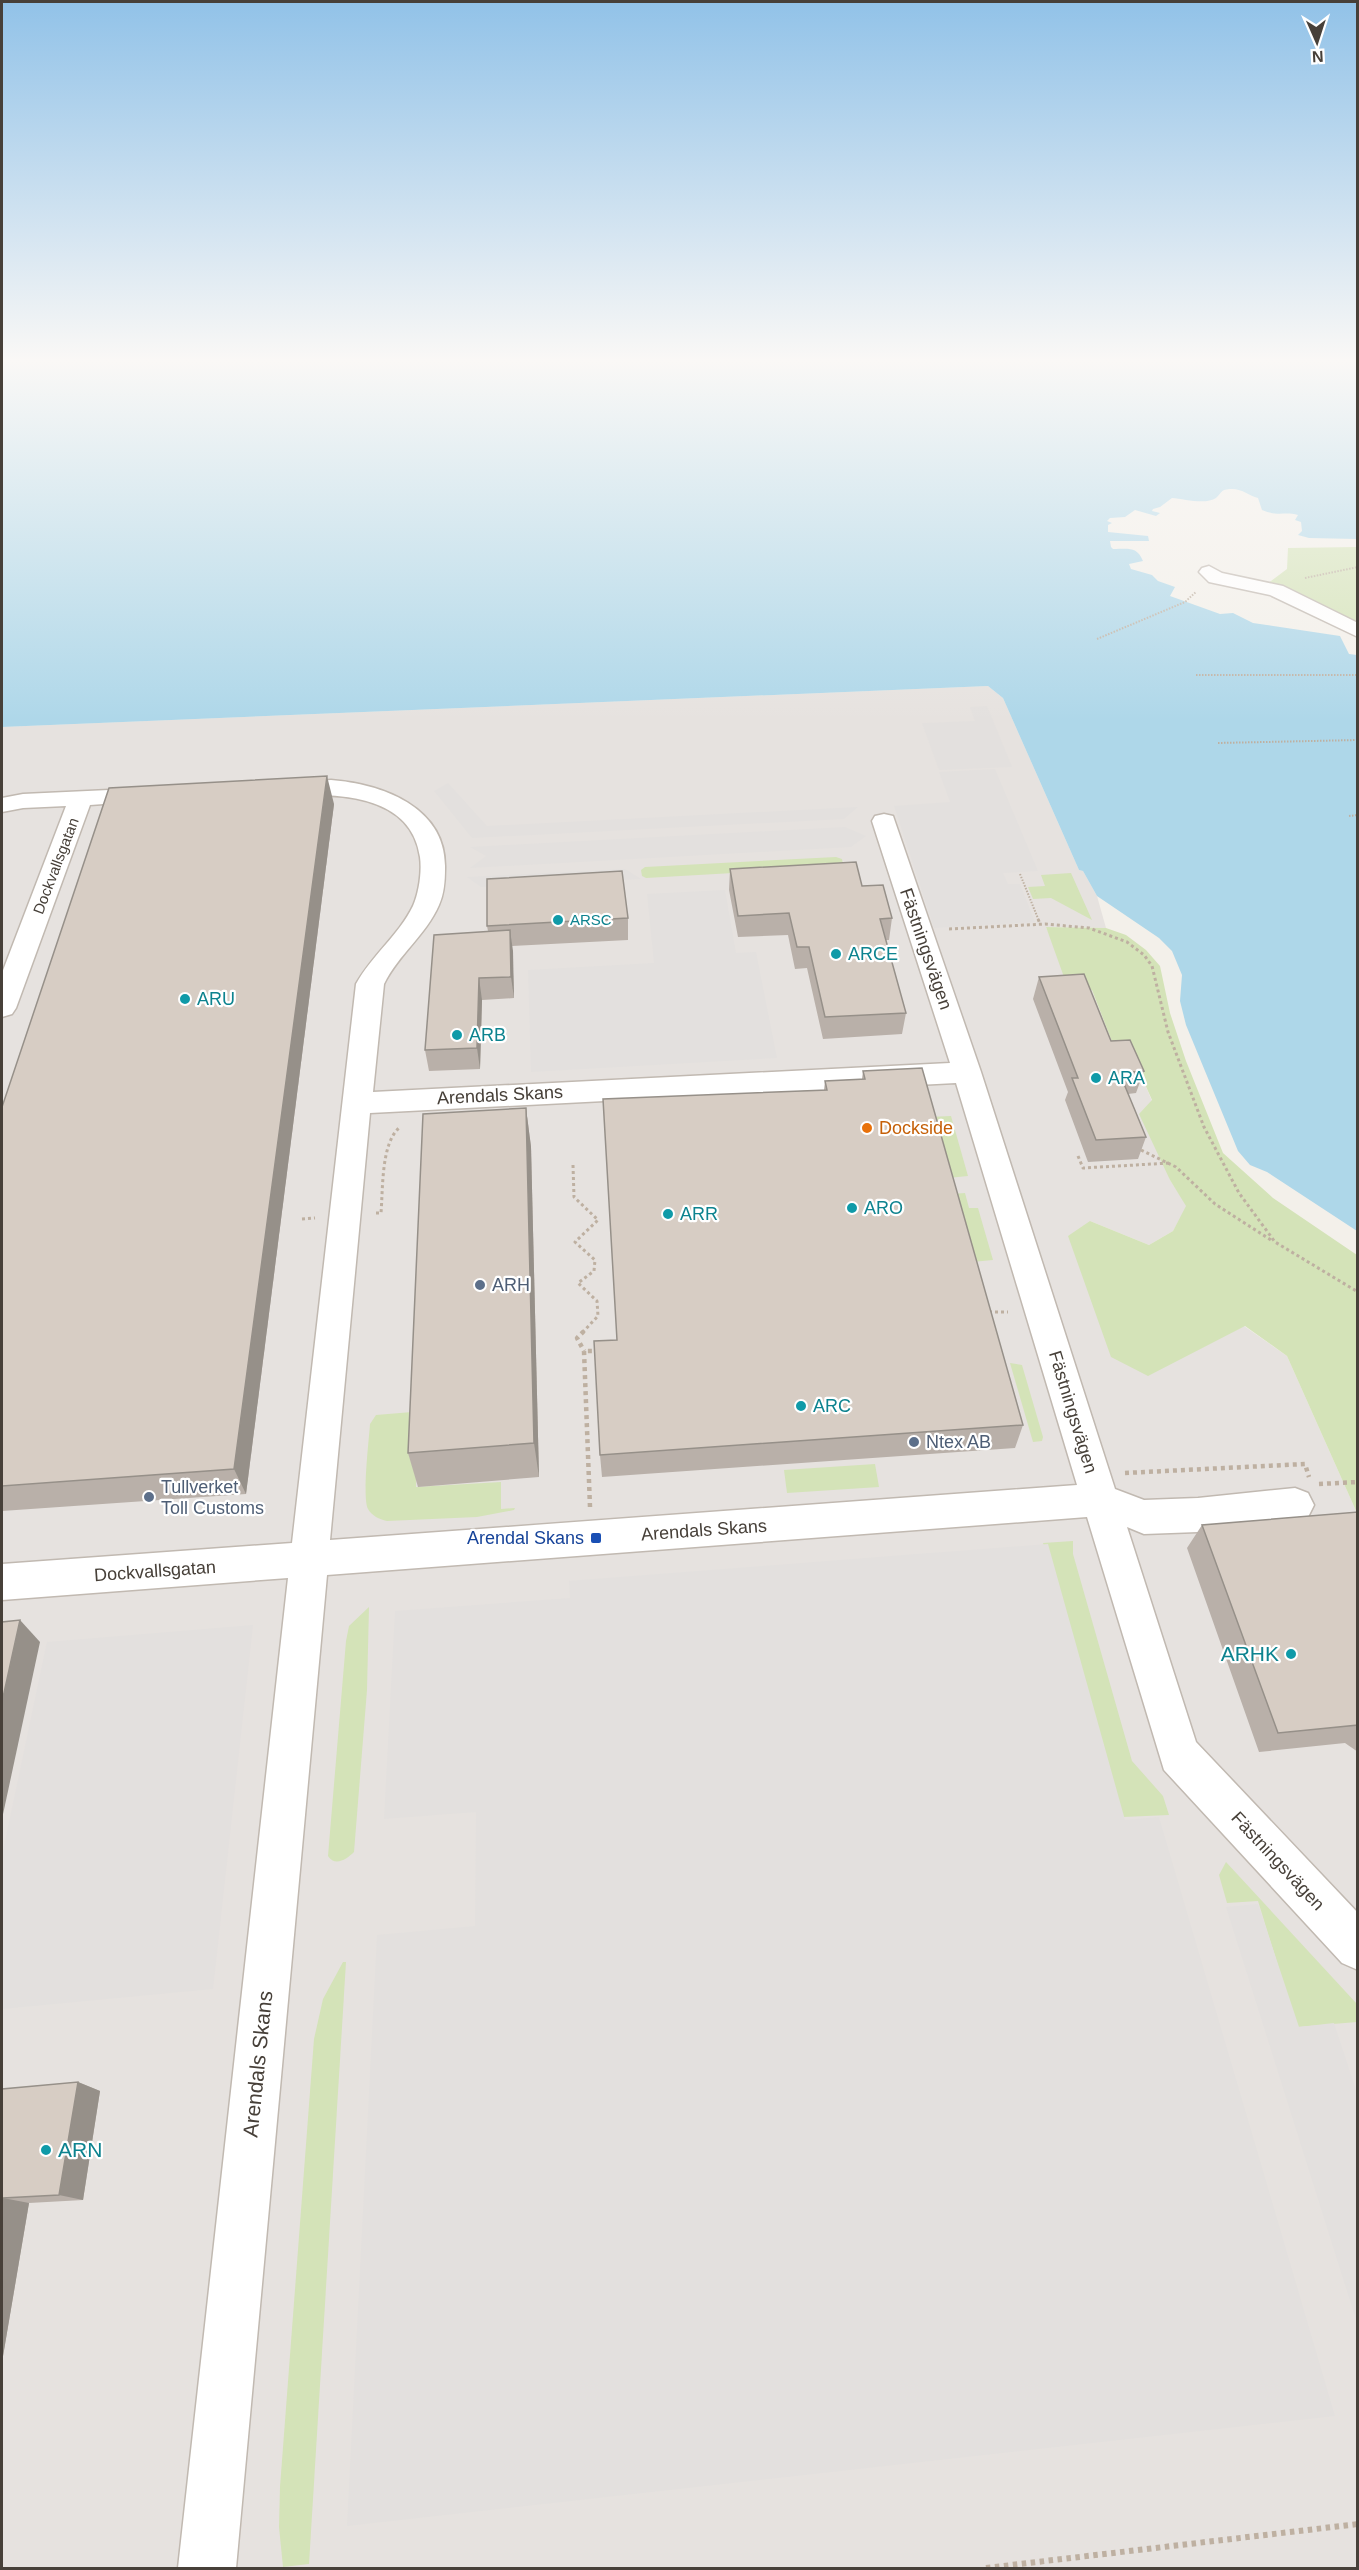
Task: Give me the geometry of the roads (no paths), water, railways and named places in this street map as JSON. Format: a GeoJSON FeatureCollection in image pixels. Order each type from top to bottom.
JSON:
{"type":"FeatureCollection","features":[{"type":"Feature","properties":{"kind":"street"},"geometry":{"type":"LineString","coordinates":[[1209,572],[1216,578],[1276,590],[1358,632]]}},
{"type":"Feature","properties":{"kind":"street","name":"Arendals Skans"},"geometry":{"type":"LineString","coordinates":[[207,2568],[344,1216],[370,984],[375,973],[402,941],[425,907],[433,872],[432,845],[409,813],[377,796],[331,787],[260,790]]}},
{"type":"Feature","properties":{"kind":"street"},"geometry":{"type":"LineString","coordinates":[[81,798],[176,794]]}},
{"type":"Feature","properties":{"kind":"street","name":"Dockvallsgatan"},"geometry":{"type":"LineString","coordinates":[[2,805],[81,798],[2,1008]]}},
{"type":"Feature","properties":{"kind":"street","name":"Fästningsvägen"},"geometry":{"type":"LineString","coordinates":[[884,821],[967,1072],[1179,1755],[1358,1947]]}},
{"type":"Feature","properties":{"kind":"street","name":"Arendals Skans"},"geometry":{"type":"LineString","coordinates":[[356,1103],[967,1072]]}},
{"type":"Feature","properties":{"kind":"street"},"geometry":{"type":"LineString","coordinates":[[1094,1482],[1144,1517],[1198,1515],[1295,1504]]}},
{"type":"Feature","properties":{"kind":"street","name":"Arendals Skans"},"geometry":{"type":"LineString","coordinates":[[309,1560],[1094,1482]]}},
{"type":"Feature","properties":{"kind":"street","name":"Dockvallsgatan"},"geometry":{"type":"LineString","coordinates":[[2,1582],[309,1560]]}},
{"type":"Feature","properties":{"kind":"water"},"geometry":{"type":"Polygon","coordinates":[[[2,482],[1357,482],[1357,539],[1309,538],[1298,535],[1302,531],[1301,522],[1295,520],[1298,515],[1262,510],[1258,498],[1232,489],[1223,491],[1216,498],[1207,501],[1172,498],[1153,509],[1152,511],[1160,513],[1156,516],[1135,510],[1125,517],[1110,518],[1107,521],[1112,523],[1108,525],[1108,532],[1148,536],[1149,541],[1110,541],[1111,547],[1131,549],[1138,553],[1143,561],[1129,564],[1131,569],[1152,575],[1158,581],[1175,587],[1170,596],[1220,614],[1233,613],[1253,623],[1340,636],[1349,654],[1357,655],[1357,1231],[1267,1172],[1250,1165],[1238,1151],[1186,1025],[1180,1001],[1182,975],[1172,951],[1159,938],[1097,896],[1083,871],[1079,870],[1003,698],[988,686],[2,727],[2,482]]]}},
{"type":"Feature","properties":{"kind":"place","name":"ARSC"},"geometry":{"type":"Point","coordinates":[558,920]}},
{"type":"Feature","properties":{"kind":"place","name":"ARCE"},"geometry":{"type":"Point","coordinates":[836,954]}},
{"type":"Feature","properties":{"kind":"place","name":"ARU"},"geometry":{"type":"Point","coordinates":[185,999]}},
{"type":"Feature","properties":{"kind":"place","name":"ARB"},"geometry":{"type":"Point","coordinates":[457,1035]}},
{"type":"Feature","properties":{"kind":"place","name":"ARA"},"geometry":{"type":"Point","coordinates":[1096,1078]}},
{"type":"Feature","properties":{"kind":"place","name":"Dockside"},"geometry":{"type":"Point","coordinates":[867,1128]}},
{"type":"Feature","properties":{"kind":"place","name":"ARO"},"geometry":{"type":"Point","coordinates":[852,1208]}},
{"type":"Feature","properties":{"kind":"place","name":"ARR"},"geometry":{"type":"Point","coordinates":[668,1214]}},
{"type":"Feature","properties":{"kind":"place","name":"ARH"},"geometry":{"type":"Point","coordinates":[480,1285]}},
{"type":"Feature","properties":{"kind":"place","name":"ARC"},"geometry":{"type":"Point","coordinates":[801,1406]}},
{"type":"Feature","properties":{"kind":"place","name":"Ntex AB"},"geometry":{"type":"Point","coordinates":[914,1442]}},
{"type":"Feature","properties":{"kind":"place","name":"Tullverket Toll Customs"},"geometry":{"type":"Point","coordinates":[149,1497]}},
{"type":"Feature","properties":{"kind":"place","name":"Arendal Skans"},"geometry":{"type":"Point","coordinates":[596,1538]}},
{"type":"Feature","properties":{"kind":"place","name":"ARHK"},"geometry":{"type":"Point","coordinates":[1291,1654]}},
{"type":"Feature","properties":{"kind":"place","name":"ARN"},"geometry":{"type":"Point","coordinates":[46,2150]}}]}
